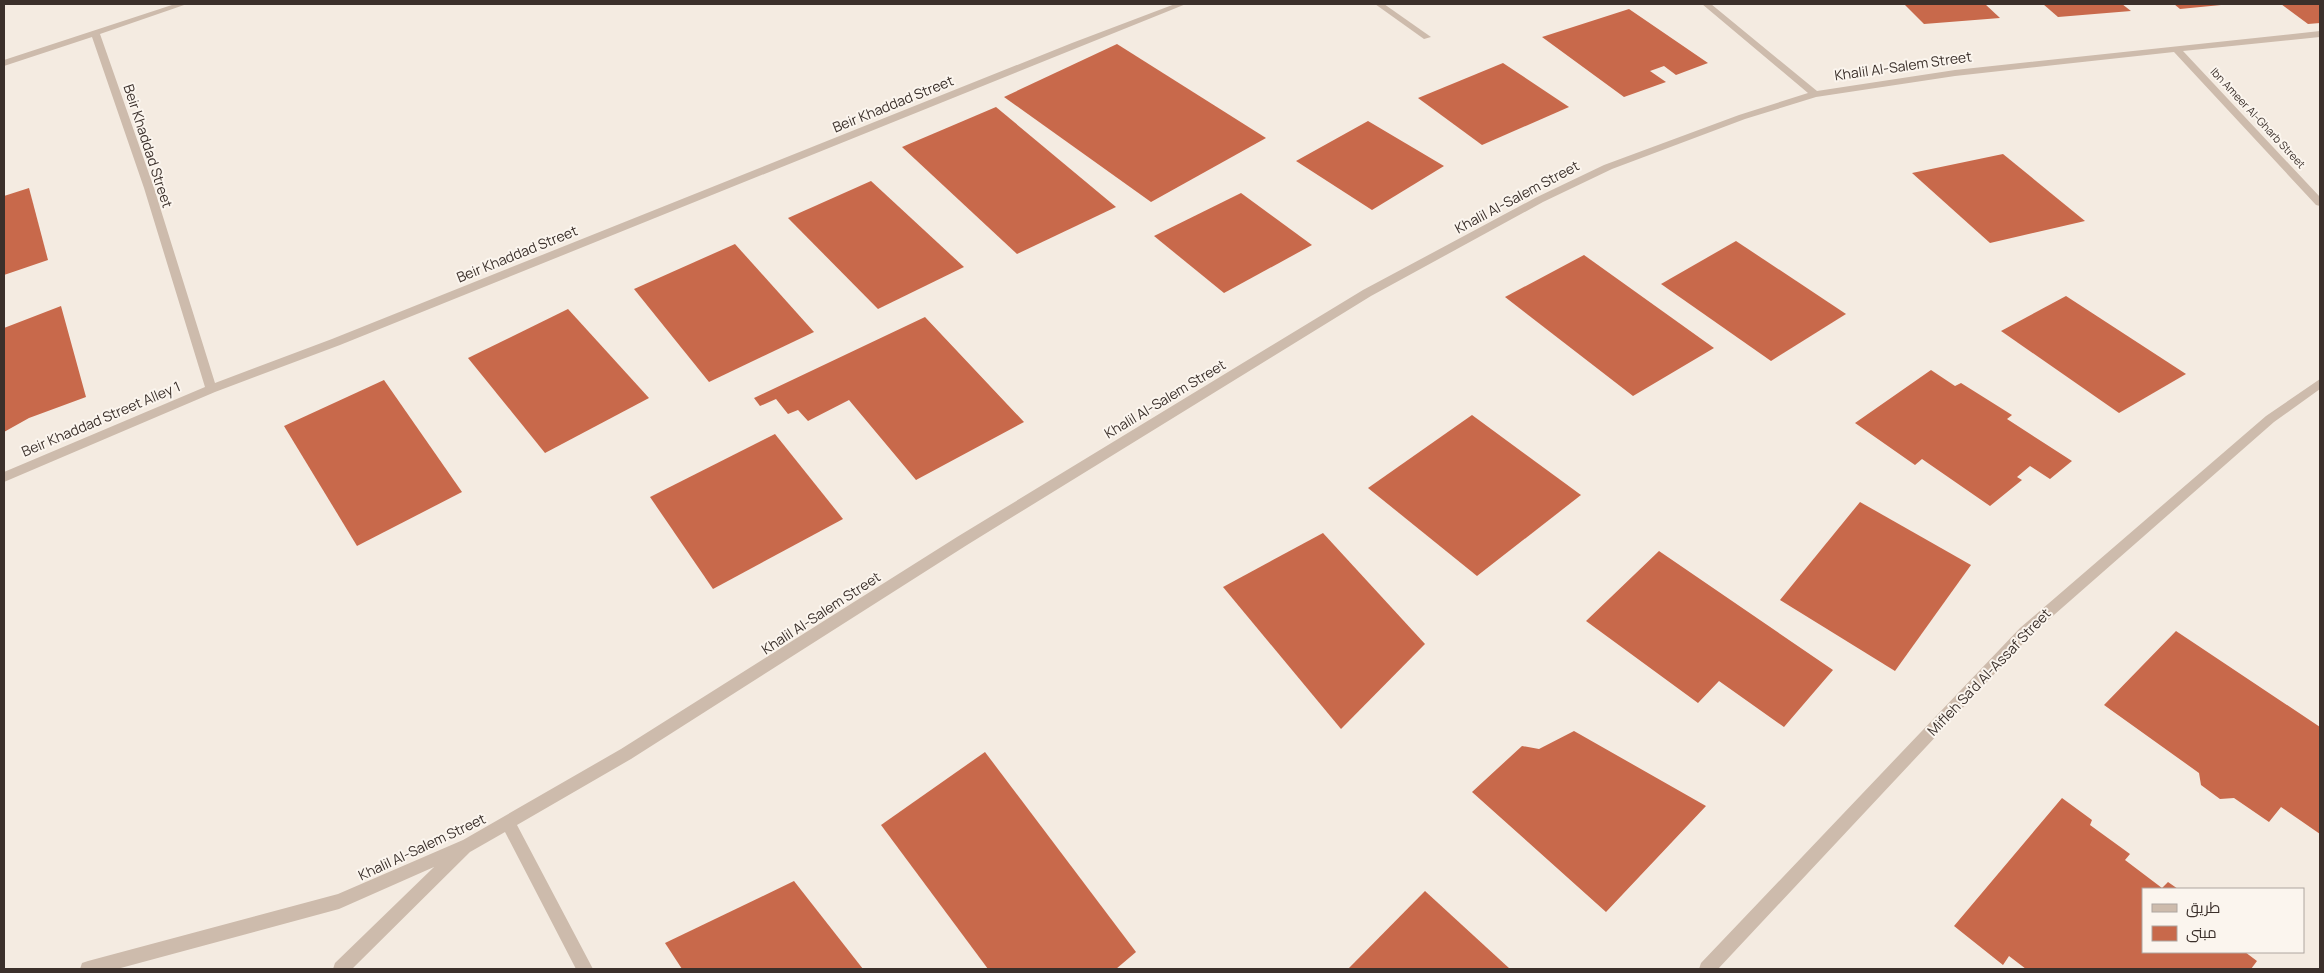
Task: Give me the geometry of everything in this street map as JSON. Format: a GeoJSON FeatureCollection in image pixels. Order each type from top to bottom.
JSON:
{"type":"FeatureCollection","features":[{"type":"Feature","properties":{"kind":"street"},"geometry":{"type":"LineString","coordinates":[[4,63],[94,32],[154,8],[183,4]]}},
{"type":"Feature","properties":{"kind":"street","name":"Beir Khaddad Street"},"geometry":{"type":"LineString","coordinates":[[94,32],[149,188],[211,389],[336,342],[1182,4]]}},
{"type":"Feature","properties":{"kind":"street"},"geometry":{"type":"LineString","coordinates":[[1379,4],[1427,38]]}},
{"type":"Feature","properties":{"kind":"street"},"geometry":{"type":"LineString","coordinates":[[1706,4],[1815,94]]}},
{"type":"Feature","properties":{"kind":"street","name":"Khalil Al-Salem Street"},"geometry":{"type":"LineString","coordinates":[[88,969],[340,901],[468,845],[626,754],[962,541],[1367,293],[1539,200],[1608,167],[1742,117],[1815,94],[1955,73],[2320,34]]}},
{"type":"Feature","properties":{"kind":"street","name":"Ibn Ameer Al-Gharb Street"},"geometry":{"type":"LineString","coordinates":[[2176,49],[2320,203]]}},
{"type":"Feature","properties":{"kind":"street","name":"Mifleh Sa'd Al-Assaf Street"},"geometry":{"type":"LineString","coordinates":[[1707,969],[2025,632],[2270,419],[2320,383]]}},
{"type":"Feature","properties":{"kind":"street","name":"Beir Khaddad Street Alley 1"},"geometry":{"type":"LineString","coordinates":[[4,477],[211,389]]}},
{"type":"Feature","properties":{"kind":"street"},"geometry":{"type":"LineString","coordinates":[[508,823],[586,969]]}},
{"type":"Feature","properties":{"kind":"street"},"geometry":{"type":"LineString","coordinates":[[341,969],[468,845]]}},
{"type":"Feature","properties":{"kind":"building"},"geometry":{"type":"Polygon","coordinates":[[[1904,4],[1985,4],[2000,18],[1924,24],[1904,4]]]}},
{"type":"Feature","properties":{"kind":"building"},"geometry":{"type":"Polygon","coordinates":[[[2043,4],[2122,4],[2131,11],[2058,17],[2043,4]]]}},
{"type":"Feature","properties":{"kind":"building"},"geometry":{"type":"Polygon","coordinates":[[[2174,4],[2221,4],[2221,5],[2180,9],[2174,4]]]}},
{"type":"Feature","properties":{"kind":"building"},"geometry":{"type":"Polygon","coordinates":[[[2281,4],[2320,4],[2320,23],[2308,24],[2281,4]]]}},
{"type":"Feature","properties":{"kind":"building"},"geometry":{"type":"Polygon","coordinates":[[[1629,9],[1708,63],[1676,75],[1664,66],[1650,71],[1666,82],[1624,97],[1542,37],[1629,9]]]}},
{"type":"Feature","properties":{"kind":"building"},"geometry":{"type":"Polygon","coordinates":[[[1117,44],[1266,138],[1151,202],[1004,97],[1117,44]]]}},
{"type":"Feature","properties":{"kind":"building"},"geometry":{"type":"Polygon","coordinates":[[[1503,63],[1569,107],[1482,145],[1418,98],[1503,63]]]}},
{"type":"Feature","properties":{"kind":"building"},"geometry":{"type":"Polygon","coordinates":[[[996,107],[1116,207],[1017,254],[902,147],[996,107]]]}},
{"type":"Feature","properties":{"kind":"building"},"geometry":{"type":"Polygon","coordinates":[[[1368,121],[1444,166],[1372,210],[1296,161],[1368,121]]]}},
{"type":"Feature","properties":{"kind":"building"},"geometry":{"type":"Polygon","coordinates":[[[2003,154],[2085,221],[1990,243],[1912,173],[2003,154]]]}},
{"type":"Feature","properties":{"kind":"building"},"geometry":{"type":"Polygon","coordinates":[[[871,181],[964,267],[878,309],[788,218],[871,181]]]}},
{"type":"Feature","properties":{"kind":"building"},"geometry":{"type":"Polygon","coordinates":[[[29,188],[48,260],[4,275],[4,196],[29,188]]]}},
{"type":"Feature","properties":{"kind":"building"},"geometry":{"type":"Polygon","coordinates":[[[1241,193],[1312,245],[1224,293],[1154,236],[1241,193]]]}},
{"type":"Feature","properties":{"kind":"building"},"geometry":{"type":"Polygon","coordinates":[[[1736,241],[1846,314],[1771,361],[1661,284],[1736,241]]]}},
{"type":"Feature","properties":{"kind":"building"},"geometry":{"type":"Polygon","coordinates":[[[735,244],[814,332],[709,382],[634,289],[735,244]]]}},
{"type":"Feature","properties":{"kind":"building"},"geometry":{"type":"Polygon","coordinates":[[[1584,255],[1714,348],[1633,396],[1505,297],[1584,255]]]}},
{"type":"Feature","properties":{"kind":"building"},"geometry":{"type":"Polygon","coordinates":[[[2066,296],[2186,374],[2119,413],[2001,331],[2066,296]]]}},
{"type":"Feature","properties":{"kind":"building"},"geometry":{"type":"Polygon","coordinates":[[[61,306],[86,397],[29,418],[4,432],[4,328],[61,306]]]}},
{"type":"Feature","properties":{"kind":"building"},"geometry":{"type":"Polygon","coordinates":[[[568,309],[649,398],[545,453],[468,358],[568,309]]]}},
{"type":"Feature","properties":{"kind":"building"},"geometry":{"type":"Polygon","coordinates":[[[925,317],[1024,422],[916,480],[849,400],[808,421],[798,410],[788,414],[776,399],[760,406],[754,398],[925,317]]]}},
{"type":"Feature","properties":{"kind":"building"},"geometry":{"type":"Polygon","coordinates":[[[1931,370],[1955,386],[1961,383],[2012,415],[2007,419],[2072,461],[2050,479],[2030,466],[2017,477],[2022,480],[1990,506],[1922,459],[1915,465],[1855,423],[1931,370]]]}},
{"type":"Feature","properties":{"kind":"building"},"geometry":{"type":"Polygon","coordinates":[[[384,380],[462,492],[357,546],[284,426],[384,380]]]}},
{"type":"Feature","properties":{"kind":"building"},"geometry":{"type":"Polygon","coordinates":[[[1472,415],[1581,495],[1477,576],[1368,488],[1472,415]]]}},
{"type":"Feature","properties":{"kind":"building"},"geometry":{"type":"Polygon","coordinates":[[[775,434],[843,519],[713,589],[650,497],[775,434]]]}},
{"type":"Feature","properties":{"kind":"building"},"geometry":{"type":"Polygon","coordinates":[[[1860,502],[1971,565],[1895,671],[1780,600],[1860,502]]]}},
{"type":"Feature","properties":{"kind":"building"},"geometry":{"type":"Polygon","coordinates":[[[1323,533],[1425,644],[1341,729],[1223,587],[1323,533]]]}},
{"type":"Feature","properties":{"kind":"building"},"geometry":{"type":"Polygon","coordinates":[[[1659,551],[1833,670],[1784,727],[1719,681],[1698,703],[1586,621],[1659,551]]]}},
{"type":"Feature","properties":{"kind":"building"},"geometry":{"type":"Polygon","coordinates":[[[2176,631],[2320,727],[2320,834],[2281,807],[2269,822],[2234,798],[2220,799],[2201,785],[2199,773],[2104,705],[2176,631]]]}},
{"type":"Feature","properties":{"kind":"building"},"geometry":{"type":"Polygon","coordinates":[[[1574,731],[1706,806],[1606,912],[1472,792],[1522,746],[1539,749],[1574,731]]]}},
{"type":"Feature","properties":{"kind":"building"},"geometry":{"type":"Polygon","coordinates":[[[985,752],[1136,952],[1116,969],[988,969],[881,825],[985,752]]]}},
{"type":"Feature","properties":{"kind":"building"},"geometry":{"type":"Polygon","coordinates":[[[2062,798],[2092,820],[2090,825],[2130,854],[2125,860],[2162,888],[2142,888],[2142,953],[2246,953],[2257,961],[2251,969],[2026,969],[2009,956],[2003,965],[1954,926],[2062,798]]]}},
{"type":"Feature","properties":{"kind":"building"},"geometry":{"type":"Polygon","coordinates":[[[794,881],[863,969],[682,969],[665,943],[794,881]]]}},
{"type":"Feature","properties":{"kind":"building"},"geometry":{"type":"Polygon","coordinates":[[[2168,882],[2177,888],[2162,888],[2168,882]]]}},
{"type":"Feature","properties":{"kind":"building"},"geometry":{"type":"Polygon","coordinates":[[[1425,891],[1510,969],[1348,969],[1425,891]]]}}]}
